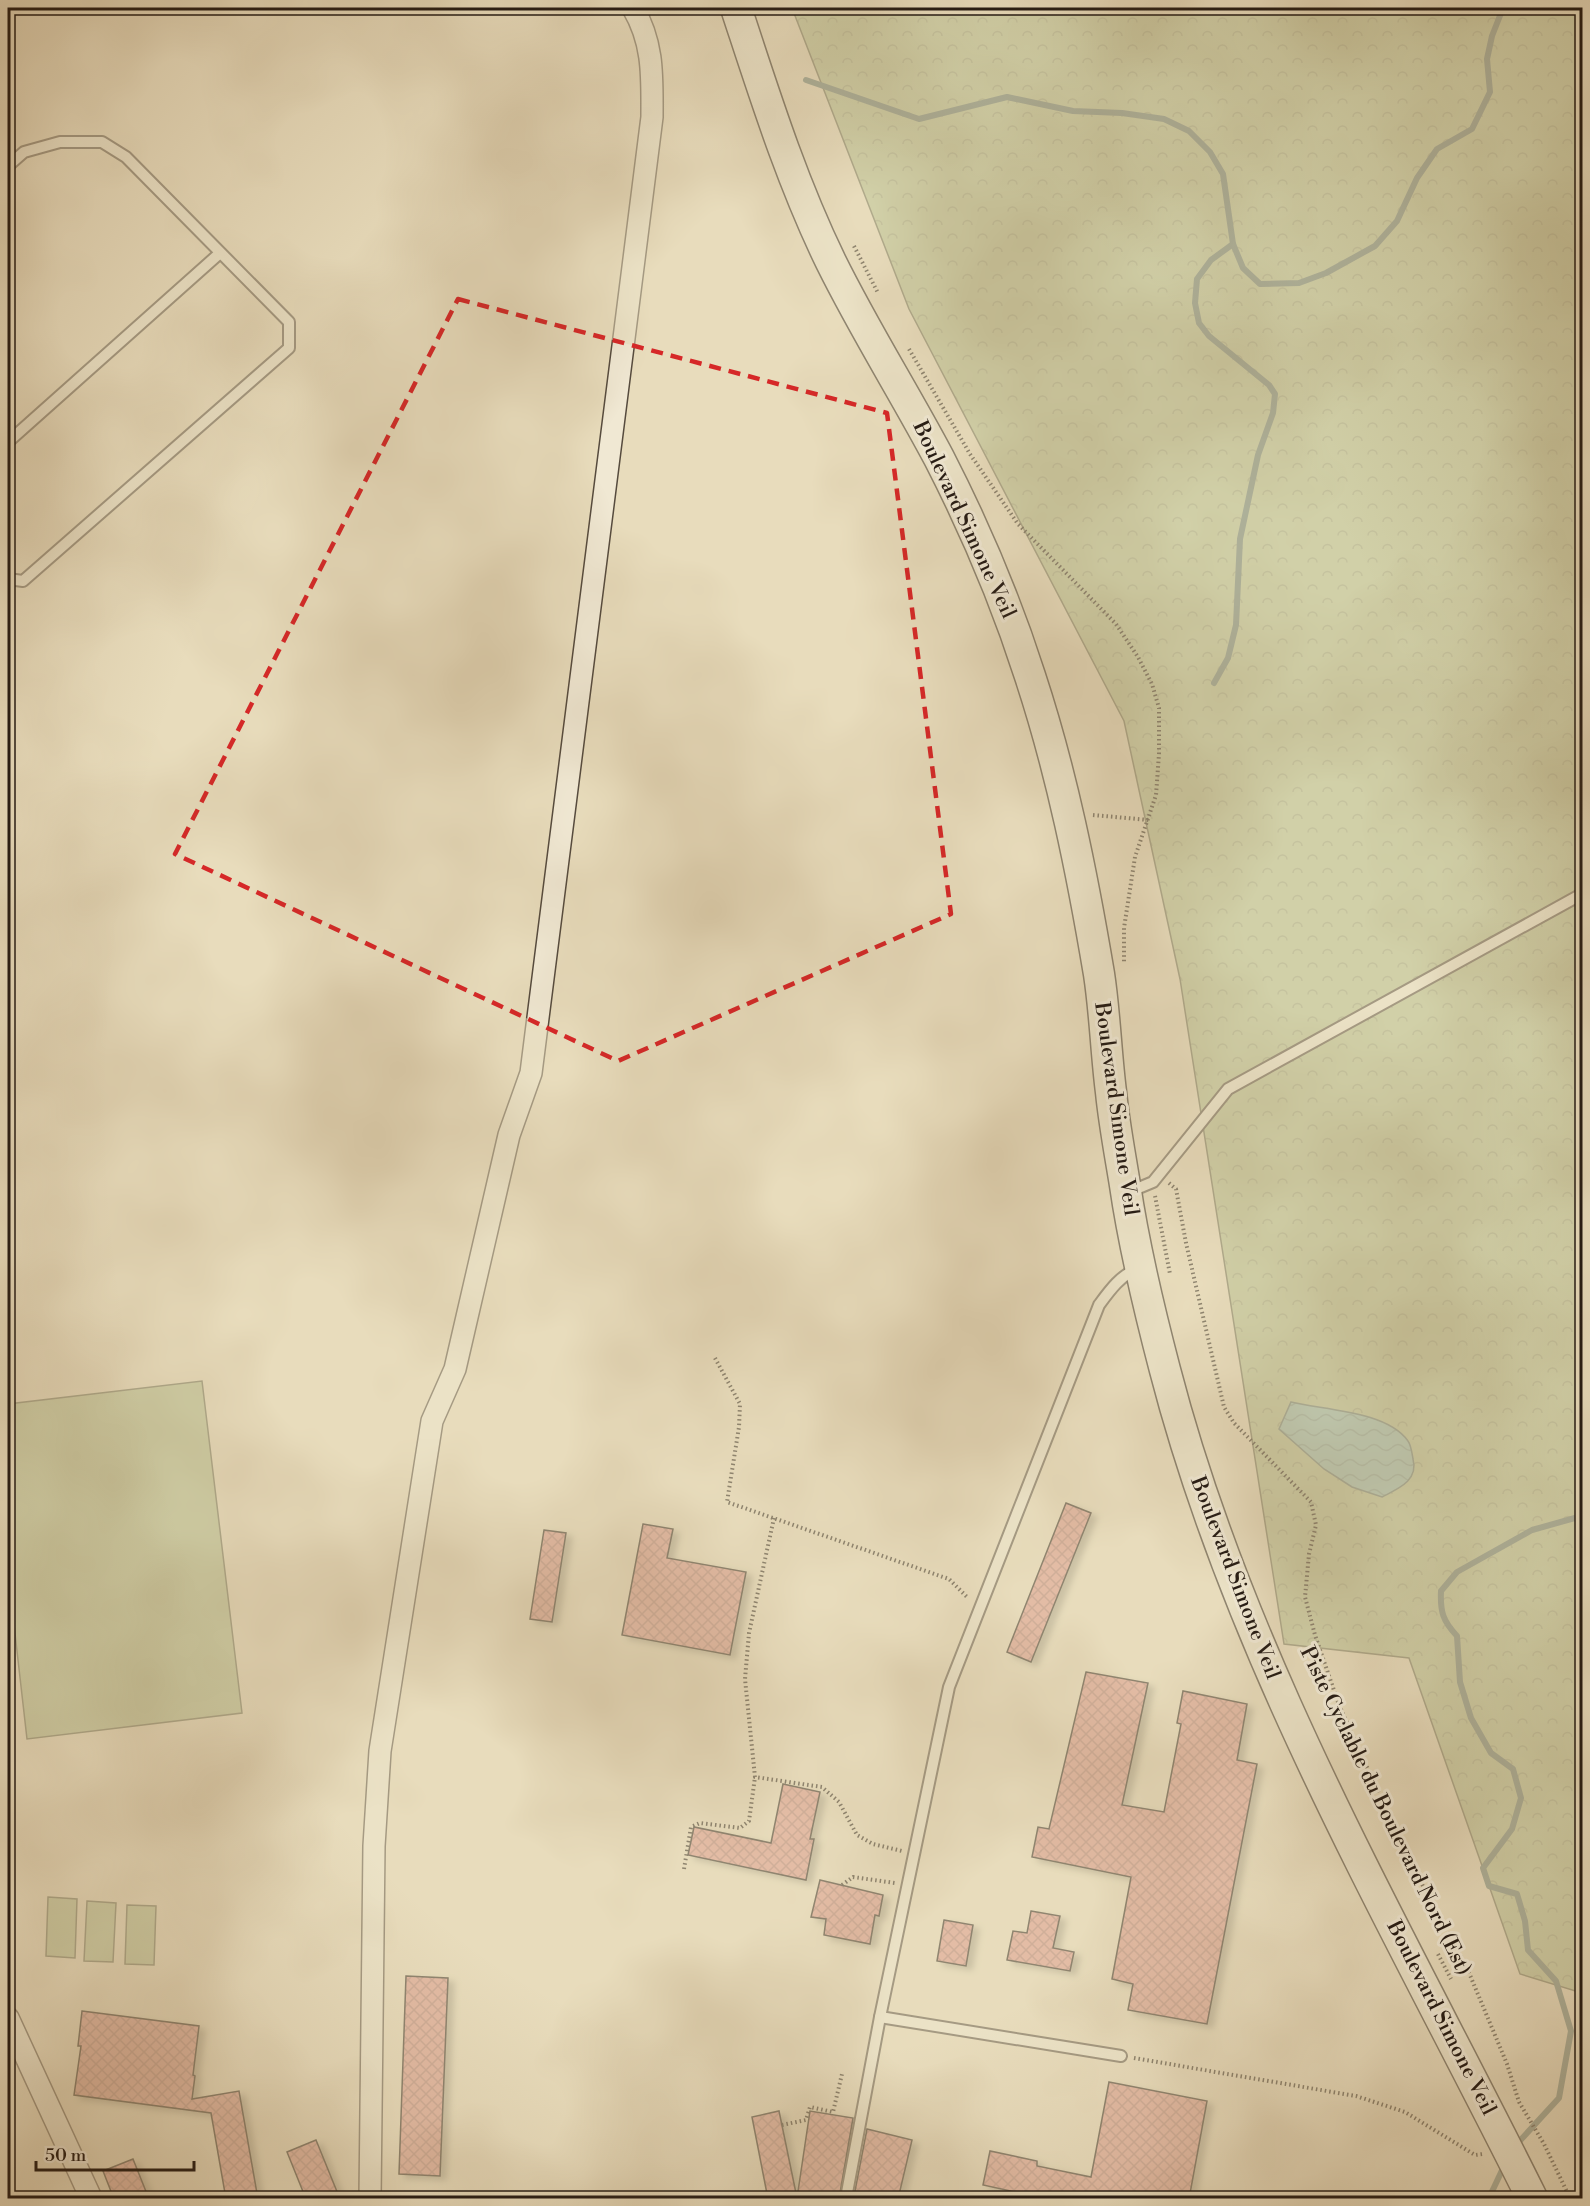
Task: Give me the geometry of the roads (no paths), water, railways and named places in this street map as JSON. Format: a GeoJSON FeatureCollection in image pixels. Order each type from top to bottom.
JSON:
{"type":"FeatureCollection","features":[{"type":"Feature","properties":{"kind":"main road","name":"Boulevard Simone Veil"},"geometry":{"type":"LineString","coordinates":[[736,8],[774,124],[796,180],[831,261],[940,461],[977,537],[1012,621],[1048,733],[1068,810],[1100,981],[1111,1098],[1139,1188],[1140,1267],[1165,1371],[1194,1473],[1268,1665],[1323,1788],[1532,2199]]}},
{"type":"Feature","properties":{"kind":"street"},"geometry":{"type":"LineString","coordinates":[[370,2199],[374,1846],[380,1751],[432,1422],[455,1369],[509,1135],[531,1073],[652,117],[652,61],[641,22],[633,8]]}},
{"type":"Feature","properties":{"kind":"street"},"geometry":{"type":"LineString","coordinates":[[8,2018],[91,2199]]}},
{"type":"Feature","properties":{"kind":"lane"},"geometry":{"type":"LineString","coordinates":[[8,166],[24,152],[60,142],[102,142],[126,157],[289,322],[289,348],[22,581],[8,579]]}},
{"type":"Feature","properties":{"kind":"lane"},"geometry":{"type":"LineString","coordinates":[[8,442],[220,253]]}},
{"type":"Feature","properties":{"kind":"lane"},"geometry":{"type":"LineString","coordinates":[[1139,1188],[1228,1089],[1582,894]]}},
{"type":"Feature","properties":{"kind":"lane"},"geometry":{"type":"LineString","coordinates":[[846,2199],[880,2017],[949,1687],[1099,1305],[1114,1285],[1129,1272],[1140,1267]]}},
{"type":"Feature","properties":{"kind":"lane"},"geometry":{"type":"LineString","coordinates":[[880,2017],[1121,2056]]}},
{"type":"Feature","properties":{"kind":"water"},"geometry":{"type":"Polygon","coordinates":[[[1291,1402],[1354,1413],[1386,1423],[1408,1441],[1414,1467],[1410,1479],[1382,1497],[1352,1487],[1324,1469],[1279,1429],[1291,1402]]]}},
{"type":"Feature","properties":{"kind":"waterway"},"geometry":{"type":"LineString","coordinates":[[806,80],[919,119],[1007,97],[1073,111],[1122,113],[1164,119],[1189,131],[1210,152],[1223,174],[1233,244],[1243,268],[1260,284],[1299,283],[1326,273],[1375,246],[1397,221],[1417,178],[1437,149],[1472,129],[1490,92],[1487,59],[1492,36],[1503,8]]}},
{"type":"Feature","properties":{"kind":"waterway"},"geometry":{"type":"LineString","coordinates":[[1214,683],[1228,658],[1236,625],[1240,539],[1258,455],[1273,413],[1275,394],[1269,385],[1209,336],[1199,323],[1195,303],[1197,279],[1211,260],[1233,244]]}},
{"type":"Feature","properties":{"kind":"waterway"},"geometry":{"type":"LineString","coordinates":[[1516,2145],[1559,2098],[1571,2031],[1556,1981],[1528,1950],[1525,1921],[1517,1894],[1489,1886],[1483,1868],[1512,1829],[1521,1798],[1513,1769],[1491,1753],[1471,1718],[1460,1682],[1457,1636],[1443,1616],[1441,1591],[1457,1572],[1532,1530],[1582,1516]]}},
{"type":"Feature","properties":{"kind":"waterway"},"geometry":{"type":"LineString","coordinates":[[1489,2198],[1505,2164]]}}]}
